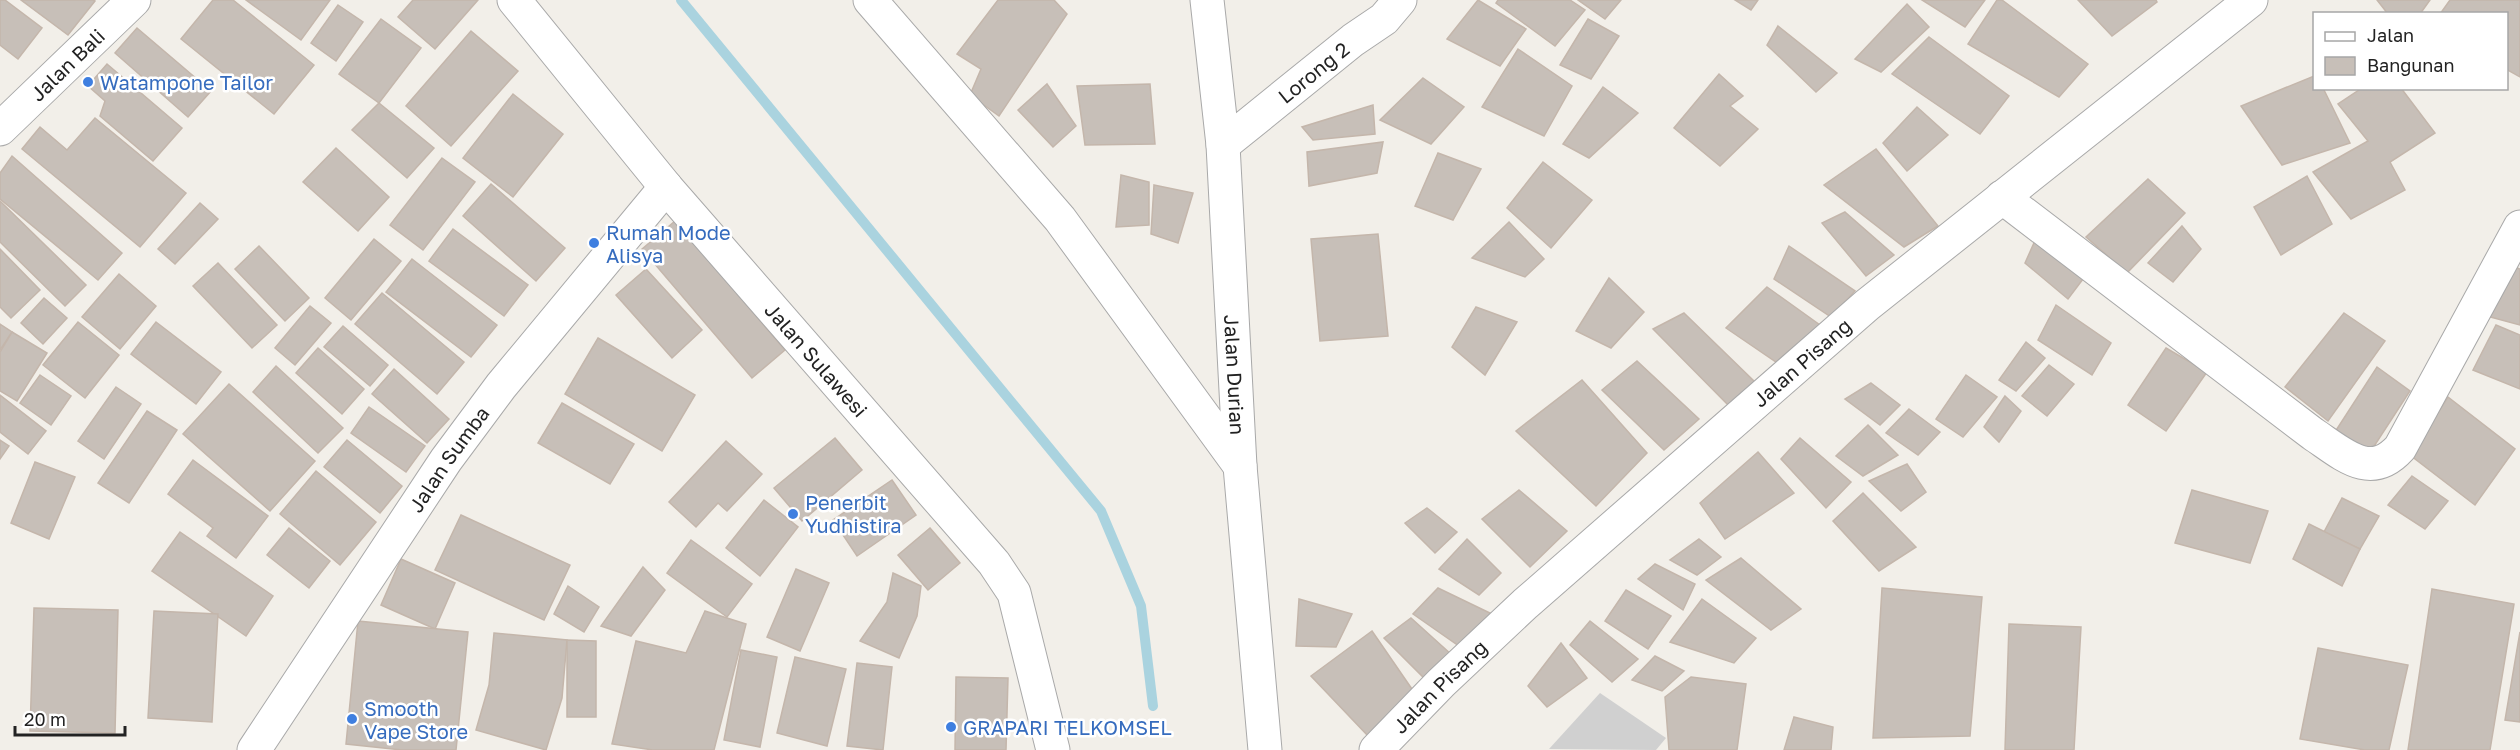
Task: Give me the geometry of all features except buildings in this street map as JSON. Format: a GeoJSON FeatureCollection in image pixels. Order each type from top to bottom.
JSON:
{"type":"FeatureCollection","features":[{"type":"Feature","properties":{"kind":"street","name":"Jalan Bali"},"geometry":{"type":"LineString","coordinates":[[0,129],[134,0]]}},
{"type":"Feature","properties":{"kind":"street","name":"Jalan Sulawesi"},"geometry":{"type":"LineString","coordinates":[[514,0],[666,187],[994,563],[1014,593],[1053,750]]}},
{"type":"Feature","properties":{"kind":"street"},"geometry":{"type":"LineString","coordinates":[[870,0],[1060,219],[1240,466]]}},
{"type":"Feature","properties":{"kind":"street","name":"Jalan Durian"},"geometry":{"type":"LineString","coordinates":[[1207,0],[1223,145],[1240,466],[1265,750]]}},
{"type":"Feature","properties":{"kind":"street","name":"Lorong 2"},"geometry":{"type":"LineString","coordinates":[[1223,145],[1353,40],[1384,19],[1400,0]]}},
{"type":"Feature","properties":{"kind":"street","name":"Jalan Pisang"},"geometry":{"type":"LineString","coordinates":[[1376,750],[1441,683],[1615,525],[1867,305],[2251,0]]}},
{"type":"Feature","properties":{"kind":"street","name":"Jalan Sumba"},"geometry":{"type":"LineString","coordinates":[[254,750],[446,460],[501,386],[666,187]]}},
{"type":"Feature","properties":{"kind":"street"},"geometry":{"type":"LineString","coordinates":[[2002,197],[2313,434],[2355,462],[2377,464],[2390,459],[2400,448],[2520,227]]}},
{"type":"Feature","properties":{"kind":"shaded area"},"geometry":{"type":"Polygon","coordinates":[[[1600,693],[1666,738],[1656,750],[1549,749],[1600,693]]]}},
{"type":"Feature","properties":{"kind":"waterway"},"geometry":{"type":"LineString","coordinates":[[681,0],[1101,511],[1141,606],[1153,706]]}},
{"type":"Feature","properties":{"kind":"place","name":"Watampone Tailor"},"geometry":{"type":"Point","coordinates":[88,82]}},
{"type":"Feature","properties":{"kind":"place","name":"Rumah Mode Alisya"},"geometry":{"type":"Point","coordinates":[594,243]}},
{"type":"Feature","properties":{"kind":"place","name":"Penerbit Yudhistira"},"geometry":{"type":"Point","coordinates":[793,514]}},
{"type":"Feature","properties":{"kind":"place","name":"Smooth Vape Store"},"geometry":{"type":"Point","coordinates":[352,719]}},
{"type":"Feature","properties":{"kind":"place","name":"GRAPARI TELKOMSEL"},"geometry":{"type":"Point","coordinates":[951,727]}}]}
